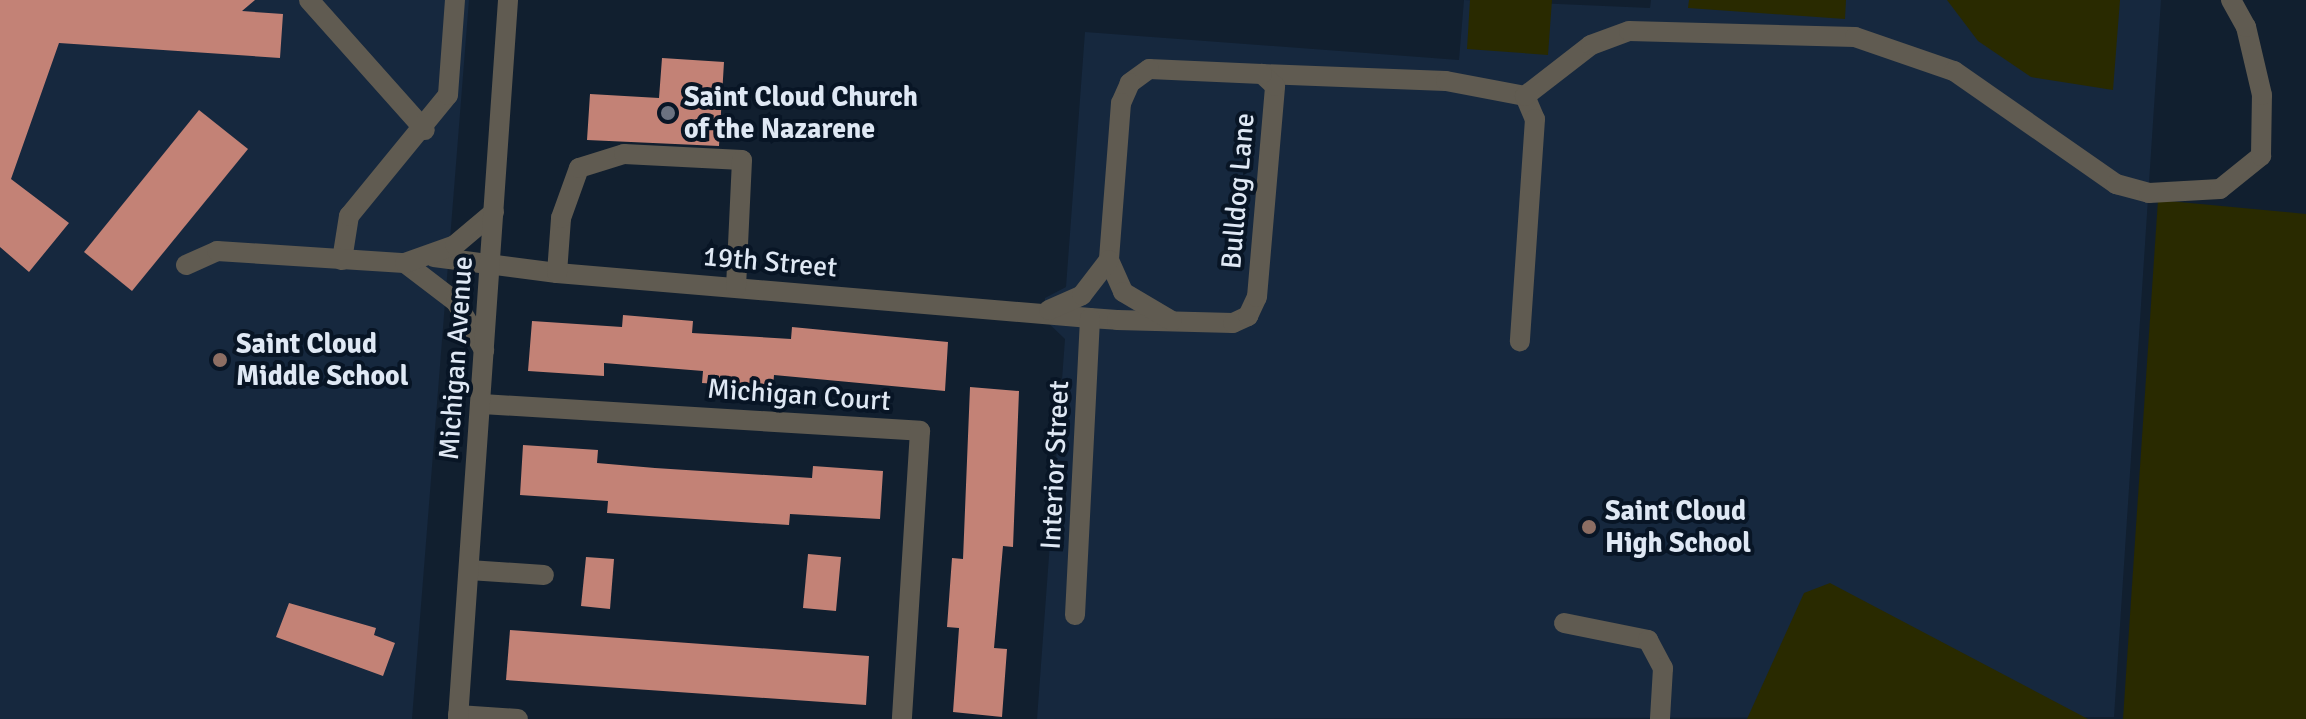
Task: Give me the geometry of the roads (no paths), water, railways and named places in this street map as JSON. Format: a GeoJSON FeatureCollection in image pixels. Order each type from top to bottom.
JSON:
{"type":"FeatureCollection","features":[{"type":"Feature","properties":{"kind":"street"},"geometry":{"type":"LineString","coordinates":[[309,0],[425,130]]}},
{"type":"Feature","properties":{"kind":"street"},"geometry":{"type":"LineString","coordinates":[[342,260],[349,216],[425,130],[448,95],[455,0]]}},
{"type":"Feature","properties":{"kind":"street","name":"Michigan Avenue"},"geometry":{"type":"LineString","coordinates":[[458,717],[508,0]]}},
{"type":"Feature","properties":{"kind":"street"},"geometry":{"type":"LineString","coordinates":[[1262,74],[1446,81],[1525,96],[1591,45],[1629,31],[1855,37],[1954,71],[2116,184],[2149,193],[2220,189],[2261,156],[2262,95],[2246,27],[2231,0]]}},
{"type":"Feature","properties":{"kind":"street","name":"Bulldog Lane"},"geometry":{"type":"LineString","coordinates":[[1045,311],[1090,318],[1172,321],[1233,323],[1248,316],[1257,297],[1275,86],[1262,74],[1149,69],[1130,83],[1121,103],[1109,260],[1123,292],[1172,321]]}},
{"type":"Feature","properties":{"kind":"street"},"geometry":{"type":"LineString","coordinates":[[1520,341],[1535,119],[1525,96]]}},
{"type":"Feature","properties":{"kind":"street"},"geometry":{"type":"LineString","coordinates":[[557,273],[564,203],[579,168],[624,154],[742,160],[736,287]]}},
{"type":"Feature","properties":{"kind":"street"},"geometry":{"type":"LineString","coordinates":[[186,265],[217,251],[405,263],[434,257],[494,212]]}},
{"type":"Feature","properties":{"kind":"street","name":"19th Street"},"geometry":{"type":"LineString","coordinates":[[434,257],[489,267],[1045,311]]}},
{"type":"Feature","properties":{"kind":"street"},"geometry":{"type":"LineString","coordinates":[[1045,311],[1082,295],[1109,260]]}},
{"type":"Feature","properties":{"kind":"street"},"geometry":{"type":"LineString","coordinates":[[405,263],[456,302],[485,352]]}},
{"type":"Feature","properties":{"kind":"street","name":"Interior Street"},"geometry":{"type":"LineString","coordinates":[[1075,615],[1090,318]]}},
{"type":"Feature","properties":{"kind":"street","name":"Michigan Court"},"geometry":{"type":"LineString","coordinates":[[482,404],[920,431],[902,719]]}},
{"type":"Feature","properties":{"kind":"street"},"geometry":{"type":"LineString","coordinates":[[469,570],[544,575]]}},
{"type":"Feature","properties":{"kind":"street"},"geometry":{"type":"LineString","coordinates":[[1564,623],[1648,640],[1663,668],[1660,719]]}},
{"type":"Feature","properties":{"kind":"street"},"geometry":{"type":"LineString","coordinates":[[458,717],[518,719]]}},
{"type":"Feature","properties":{"kind":"place","name":"Saint Cloud Church of the Nazarene"},"geometry":{"type":"Point","coordinates":[668,113]}},
{"type":"Feature","properties":{"kind":"place","name":"Saint Cloud Middle School"},"geometry":{"type":"Point","coordinates":[220,360]}},
{"type":"Feature","properties":{"kind":"place","name":"Saint Cloud High School"},"geometry":{"type":"Point","coordinates":[1589,527]}}]}
